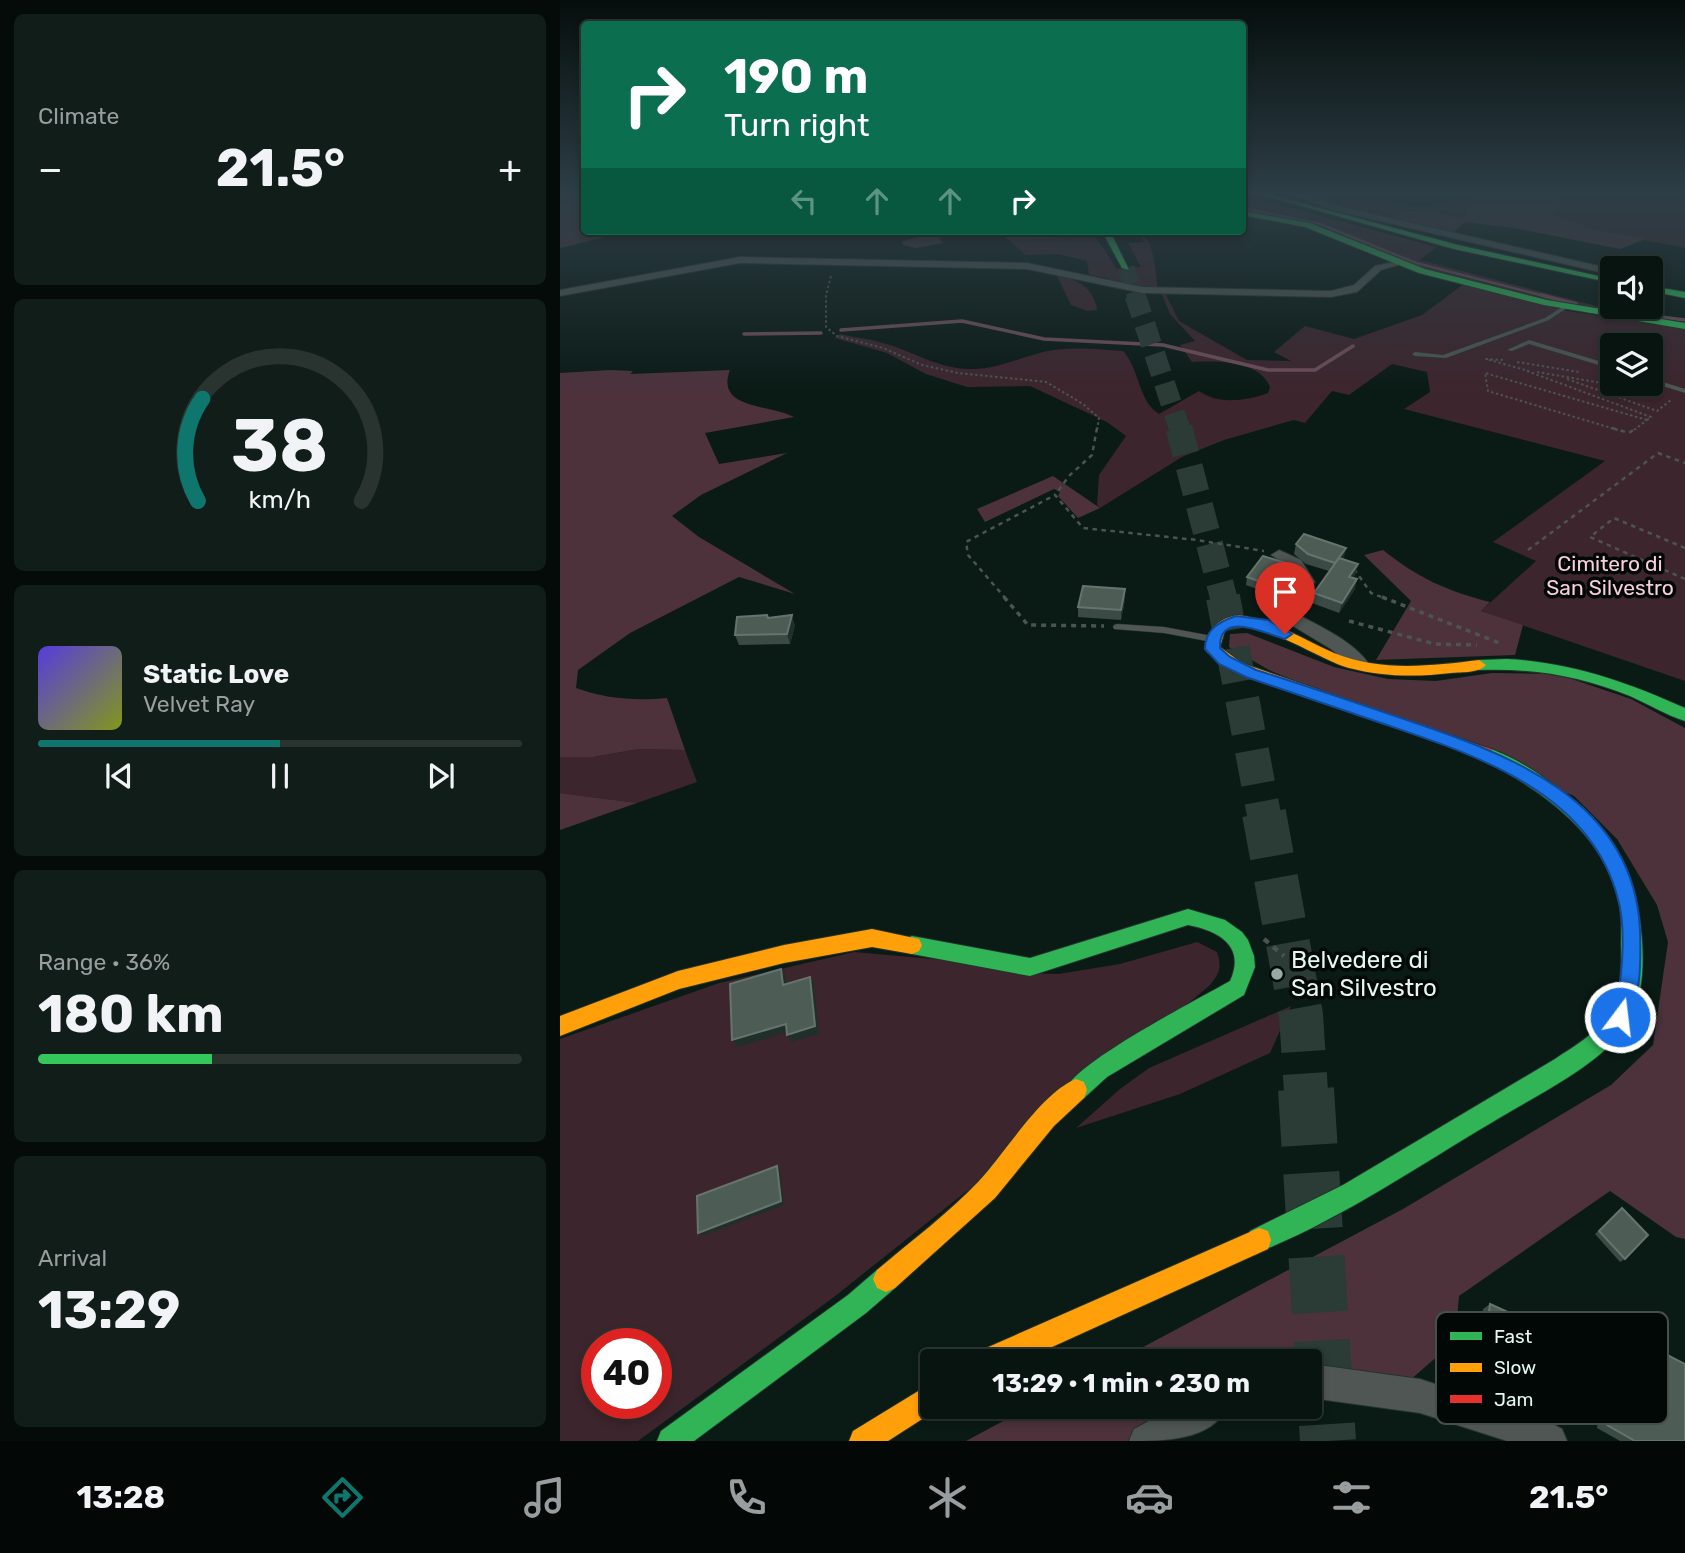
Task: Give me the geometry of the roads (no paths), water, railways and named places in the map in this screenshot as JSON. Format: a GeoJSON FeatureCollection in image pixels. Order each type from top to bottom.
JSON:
{"type":"FeatureCollection","features":[{"type":"Feature","properties":{"kind":"main road"},"geometry":{"type":"LineString","coordinates":[[1121,259],[1126,268]]}},
{"type":"Feature","properties":{"kind":"main road"},"geometry":{"type":"LineString","coordinates":[[1386,259],[1565,307],[1600,310]]}},
{"type":"Feature","properties":{"kind":"main road"},"geometry":{"type":"LineString","coordinates":[[1513,259],[1600,278]]}},
{"type":"Feature","properties":{"kind":"main road"},"geometry":{"type":"LineString","coordinates":[[1663,290],[1685,293]]}},
{"type":"Feature","properties":{"kind":"main road"},"geometry":{"type":"LineString","coordinates":[[1650,319],[1685,326]]}},
{"type":"Feature","properties":{"kind":"main road"},"geometry":{"type":"LineString","coordinates":[[1016,1349],[1319,1213],[1551,1073],[1601,1039],[1620,1017],[1632,976],[1629,901],[1618,869],[1594,833],[1563,800],[1525,773],[1478,750],[1237,667],[1212,649],[1212,639],[1226,625],[1250,621],[1263,624],[1328,656],[1396,672],[1514,663],[1563,667],[1630,688],[1685,715]]}},
{"type":"Feature","properties":{"kind":"main road"},"geometry":{"type":"LineString","coordinates":[[560,1026],[678,980],[784,954],[872,938],[1030,967],[1152,926],[1201,918],[1225,927],[1238,940],[1244,953],[1243,978],[1229,996],[1099,1069],[1046,1118],[986,1190],[857,1304],[671,1441]]}},
{"type":"Feature","properties":{"kind":"main road"},"geometry":{"type":"LineString","coordinates":[[863,1441],[920,1404]]}},
{"type":"Feature","properties":{"kind":"street"},"geometry":{"type":"LineString","coordinates":[[1554,259],[1600,269]]}},
{"type":"Feature","properties":{"kind":"street"},"geometry":{"type":"LineString","coordinates":[[560,293],[740,260],[1027,266],[1142,290],[1317,294],[1356,290],[1366,284],[1378,268],[1397,264]]}},
{"type":"Feature","properties":{"kind":"street"},"geometry":{"type":"LineString","coordinates":[[1279,555],[1295,563],[1307,582],[1288,603],[1289,616],[1337,645],[1360,664]]}},
{"type":"Feature","properties":{"kind":"street"},"geometry":{"type":"LineString","coordinates":[[1322,1383],[1420,1396],[1436,1401]]}},
{"type":"Feature","properties":{"kind":"street"},"geometry":{"type":"LineString","coordinates":[[1146,1441],[1187,1419]]}},
{"type":"Feature","properties":{"kind":"street"},"geometry":{"type":"LineString","coordinates":[[1507,1424],[1550,1441]]}},
{"type":"Feature","properties":{"kind":"lane"},"geometry":{"type":"LineString","coordinates":[[1415,354],[1444,357],[1547,319],[1565,307]]}},
{"type":"Feature","properties":{"kind":"lane"},"geometry":{"type":"LineString","coordinates":[[1510,350],[1530,342],[1600,363]]}},
{"type":"Feature","properties":{"kind":"lane"},"geometry":{"type":"LineString","coordinates":[[1663,384],[1685,391]]}},
{"type":"Feature","properties":{"kind":"lane"},"geometry":{"type":"LineString","coordinates":[[1117,627],[1164,630],[1212,639]]}},
{"type":"Feature","properties":{"kind":"waterway"},"geometry":{"type":"LineString","coordinates":[[1407,259],[1548,297]]}},
{"type":"Feature","properties":{"kind":"waterway"},"geometry":{"type":"LineString","coordinates":[[1541,295],[1576,304]]}},
{"type":"Feature","properties":{"kind":"waterway"},"geometry":{"type":"LineString","coordinates":[[1663,317],[1685,320]]}},
{"type":"Feature","properties":{"kind":"waterway"},"geometry":{"type":"LineString","coordinates":[[841,330],[962,321],[1044,339],[1163,345],[1268,370],[1315,370],[1353,346]]}},
{"type":"Feature","properties":{"kind":"waterway"},"geometry":{"type":"LineString","coordinates":[[744,334],[821,333]]}},
{"type":"Feature","properties":{"kind":"tunnel"},"geometry":{"type":"LineString","coordinates":[[1126,268],[1136,297]]}},
{"type":"Feature","properties":{"kind":"tunnel"},"geometry":{"type":"LineString","coordinates":[[1135,295],[1180,430]]}},
{"type":"Feature","properties":{"kind":"tunnel"},"geometry":{"type":"LineString","coordinates":[[1179,428],[1224,599]]}},
{"type":"Feature","properties":{"kind":"tunnel"},"geometry":{"type":"LineString","coordinates":[[1223,597],[1264,815]]}},
{"type":"Feature","properties":{"kind":"tunnel"},"geometry":{"type":"LineString","coordinates":[[1264,813],[1301,1015],[1306,1091]]}},
{"type":"Feature","properties":{"kind":"tunnel"},"geometry":{"type":"LineString","coordinates":[[1306,1089],[1328,1441]]}},
{"type":"Feature","properties":{"kind":"place","name":"Belvedere di San Silvestro"},"geometry":{"type":"Point","coordinates":[1277,974]}},
{"type":"Feature","properties":{"kind":"park label","name":"Cimitero di San Silvestro"},"geometry":{"type":"Point","coordinates":[1610,575]}}]}
